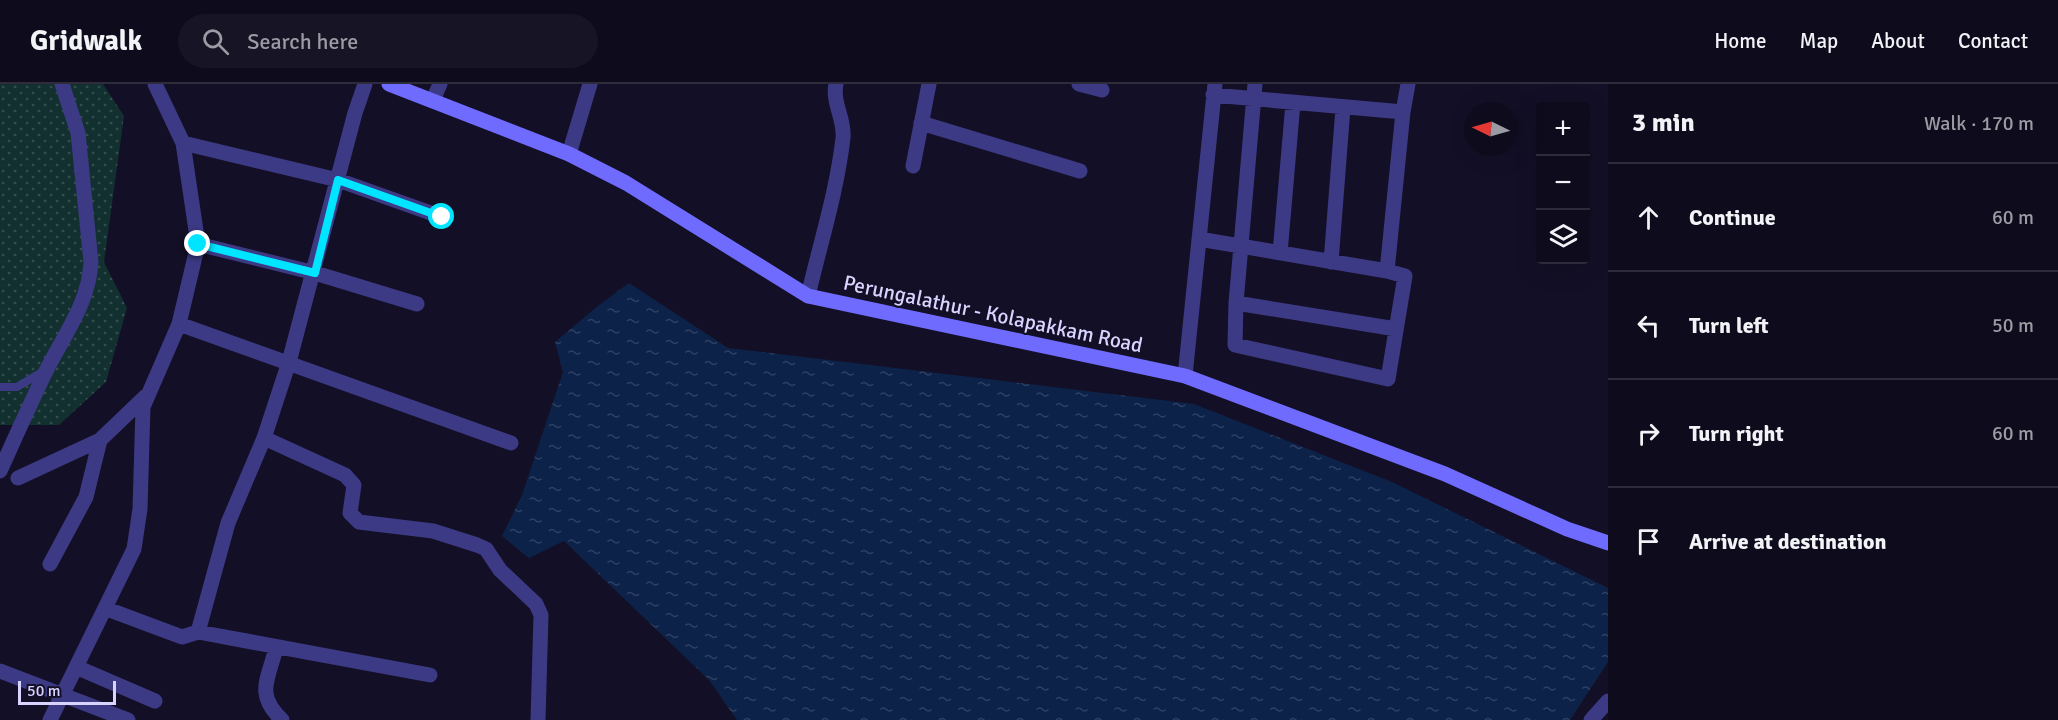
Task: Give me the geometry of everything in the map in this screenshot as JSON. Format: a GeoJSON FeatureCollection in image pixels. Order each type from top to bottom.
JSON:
{"type":"FeatureCollection","features":[{"type":"Feature","properties":{"kind":"main road","name":"Perungalathur - Kolapakkam Road"},"geometry":{"type":"LineString","coordinates":[[389,84],[569,154],[626,183],[808,296],[1185,376],[1445,474],[1567,529],[1608,543]]}},
{"type":"Feature","properties":{"kind":"street"},"geometry":{"type":"LineString","coordinates":[[0,471],[47,369],[78,312],[90,281],[91,262],[78,133],[62,84]]}},
{"type":"Feature","properties":{"kind":"street"},"geometry":{"type":"LineString","coordinates":[[50,720],[107,609],[134,549],[138,533],[142,423],[146,396],[179,324],[198,244],[183,143],[155,84]]}},
{"type":"Feature","properties":{"kind":"street"},"geometry":{"type":"LineString","coordinates":[[198,632],[228,523],[264,438],[289,362],[365,84]]}},
{"type":"Feature","properties":{"kind":"street"},"geometry":{"type":"LineString","coordinates":[[433,100],[440,84]]}},
{"type":"Feature","properties":{"kind":"street"},"geometry":{"type":"LineString","coordinates":[[569,154],[590,84]]}},
{"type":"Feature","properties":{"kind":"street"},"geometry":{"type":"LineString","coordinates":[[808,296],[840,162],[844,127],[835,100],[836,84]]}},
{"type":"Feature","properties":{"kind":"street"},"geometry":{"type":"LineString","coordinates":[[913,166],[929,84]]}},
{"type":"Feature","properties":{"kind":"street"},"geometry":{"type":"LineString","coordinates":[[1079,84],[1102,90]]}},
{"type":"Feature","properties":{"kind":"street"},"geometry":{"type":"LineString","coordinates":[[1387,271],[1403,112],[1408,84]]}},
{"type":"Feature","properties":{"kind":"street"},"geometry":{"type":"LineString","coordinates":[[1185,376],[1214,89],[1255,92],[1293,103],[1403,112]]}},
{"type":"Feature","properties":{"kind":"street"},"geometry":{"type":"LineString","coordinates":[[1199,239],[1240,246],[1331,262],[1387,271],[1405,276],[1390,376],[1384,380],[1237,346],[1234,342],[1240,246],[1255,92]]}},
{"type":"Feature","properties":{"kind":"street"},"geometry":{"type":"LineString","coordinates":[[1280,253],[1293,103]]}},
{"type":"Feature","properties":{"kind":"street"},"geometry":{"type":"LineString","coordinates":[[1331,262],[1343,108]]}},
{"type":"Feature","properties":{"kind":"street"},"geometry":{"type":"LineString","coordinates":[[921,123],[1080,171]]}},
{"type":"Feature","properties":{"kind":"street"},"geometry":{"type":"LineString","coordinates":[[183,143],[338,180],[442,217]]}},
{"type":"Feature","properties":{"kind":"street"},"geometry":{"type":"LineString","coordinates":[[198,244],[315,273],[417,304]]}},
{"type":"Feature","properties":{"kind":"street"},"geometry":{"type":"LineString","coordinates":[[1236,303],[1396,329]]}},
{"type":"Feature","properties":{"kind":"street"},"geometry":{"type":"LineString","coordinates":[[179,324],[512,443]]}},
{"type":"Feature","properties":{"kind":"street"},"geometry":{"type":"LineString","coordinates":[[18,478],[100,440],[146,396]]}},
{"type":"Feature","properties":{"kind":"street"},"geometry":{"type":"LineString","coordinates":[[264,438],[345,475],[354,485],[350,513],[358,522],[433,531],[486,549],[507,578],[536,604],[541,615],[538,720]]}},
{"type":"Feature","properties":{"kind":"street"},"geometry":{"type":"LineString","coordinates":[[50,564],[86,497],[100,440]]}},
{"type":"Feature","properties":{"kind":"street"},"geometry":{"type":"LineString","coordinates":[[107,609],[182,637],[198,632],[430,675]]}},
{"type":"Feature","properties":{"kind":"street"},"geometry":{"type":"LineString","coordinates":[[276,648],[265,696],[269,707],[282,720]]}},
{"type":"Feature","properties":{"kind":"street"},"geometry":{"type":"LineString","coordinates":[[76,667],[155,701]]}},
{"type":"Feature","properties":{"kind":"street"},"geometry":{"type":"LineString","coordinates":[[0,671],[64,693],[128,720]]}},
{"type":"Feature","properties":{"kind":"street"},"geometry":{"type":"LineString","coordinates":[[1591,720],[1608,701]]}},
{"type":"Feature","properties":{"kind":"lane"},"geometry":{"type":"LineString","coordinates":[[0,387],[20,386],[47,369]]}},
{"type":"Feature","properties":{"kind":"green space"},"geometry":{"type":"Polygon","coordinates":[[[0,84],[103,84],[124,116],[104,262],[127,308],[106,382],[59,425],[0,425],[0,84]]]}},
{"type":"Feature","properties":{"kind":"water"},"geometry":{"type":"Polygon","coordinates":[[[629,283],[728,348],[1194,404],[1392,482],[1608,588],[1608,662],[1570,720],[737,720],[709,680],[564,541],[529,558],[502,536],[522,495],[563,372],[555,342],[629,283]]]}},
{"type":"Feature","properties":{"kind":"route"},"geometry":{"type":"LineString","coordinates":[[198,244],[315,273],[338,180],[442,217]]}}]}
